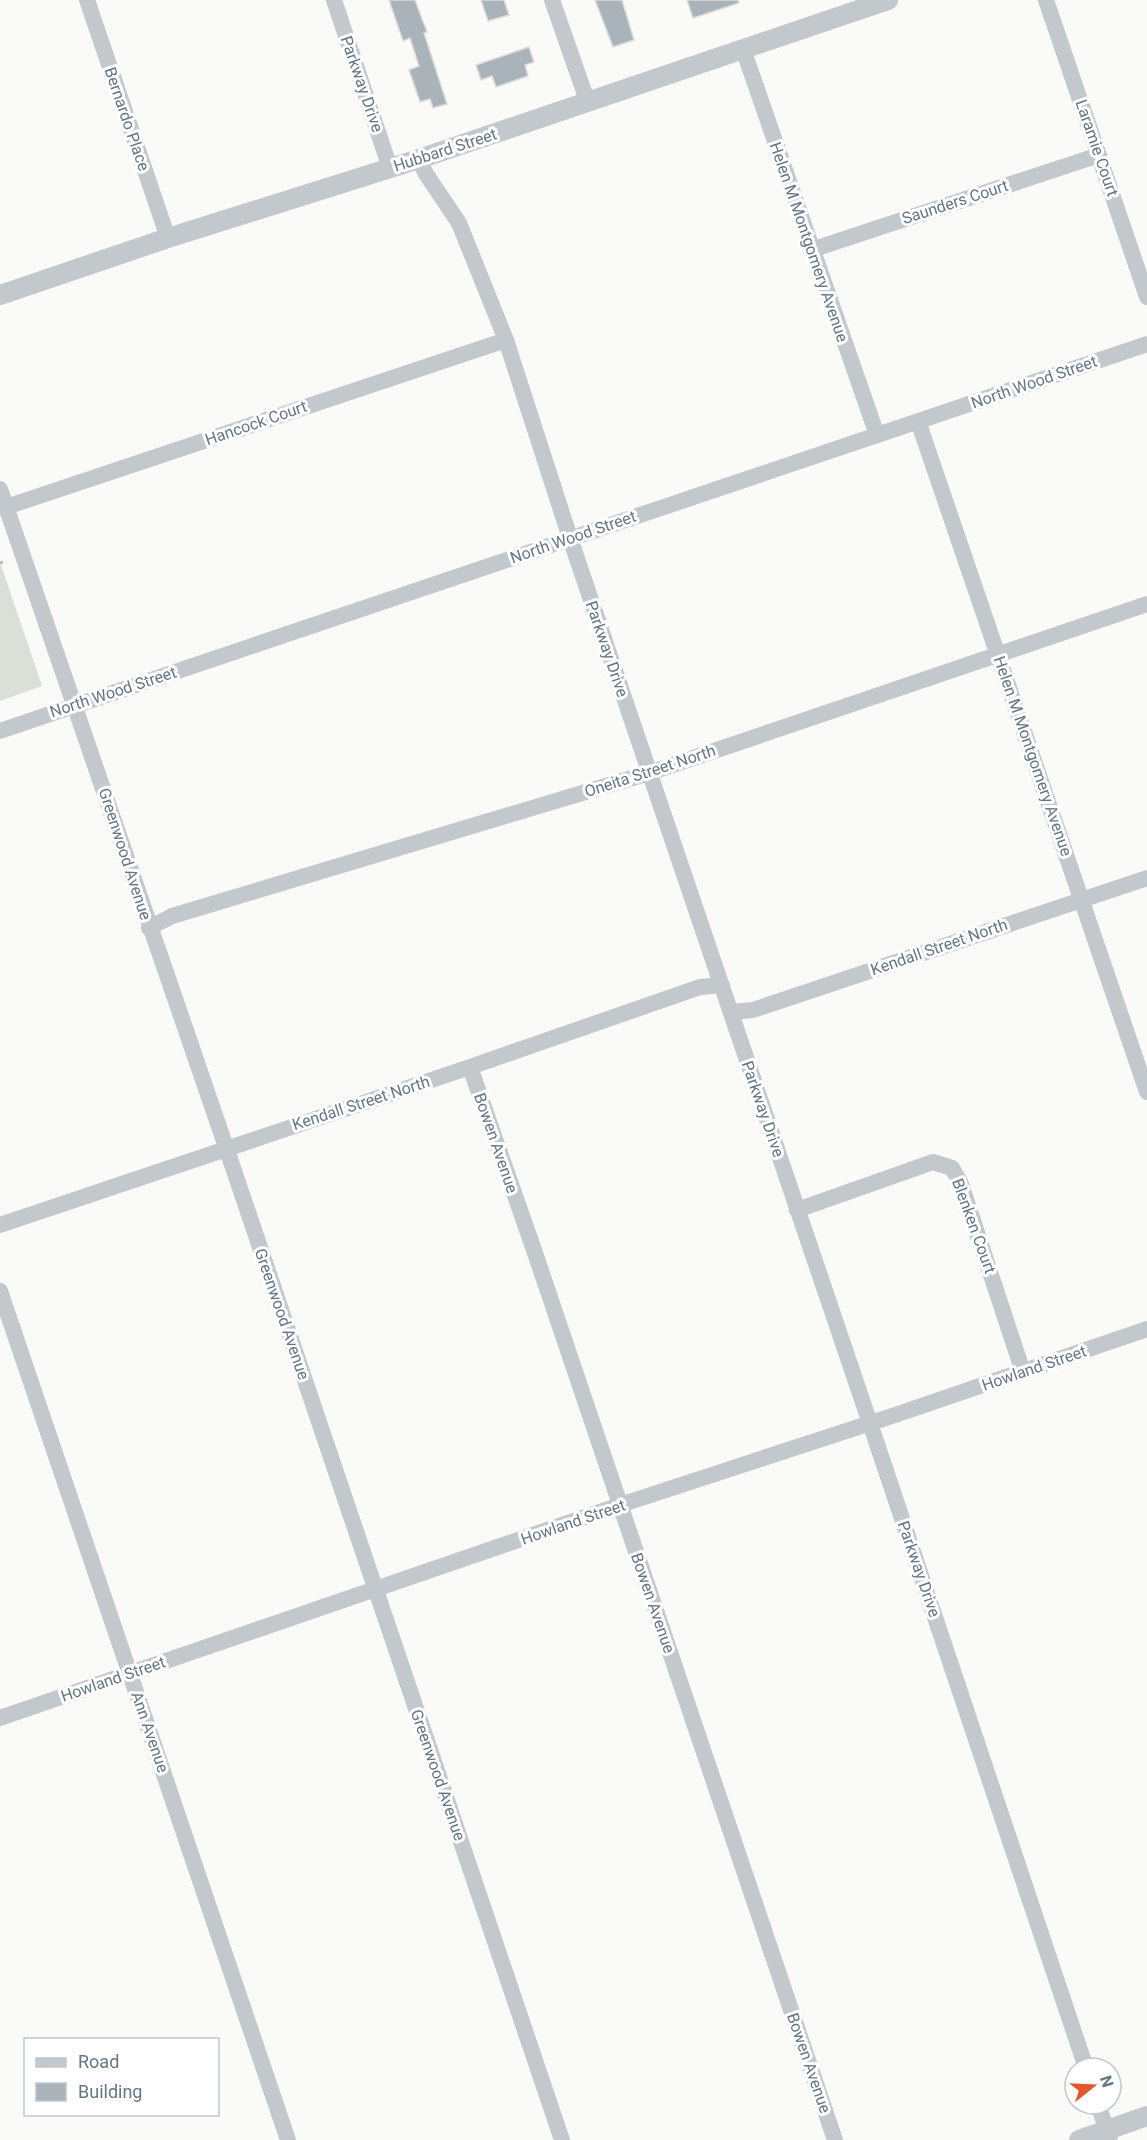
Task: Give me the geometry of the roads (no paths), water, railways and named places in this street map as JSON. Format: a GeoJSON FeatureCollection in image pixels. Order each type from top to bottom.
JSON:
{"type":"FeatureCollection","features":[{"type":"Feature","properties":{"kind":"street","name":"Bernardo Place"},"geometry":{"type":"LineString","coordinates":[[87,0],[168,238]]}},
{"type":"Feature","properties":{"kind":"street","name":"Parkway Drive"},"geometry":{"type":"LineString","coordinates":[[334,0],[390,168]]}},
{"type":"Feature","properties":{"kind":"street"},"geometry":{"type":"LineString","coordinates":[[552,0],[588,103]]}},
{"type":"Feature","properties":{"kind":"street","name":"Hubbard Street"},"geometry":{"type":"LineString","coordinates":[[0,295],[168,238],[588,103],[888,0]]}},
{"type":"Feature","properties":{"kind":"street","name":"Laramie Court"},"geometry":{"type":"LineString","coordinates":[[1046,0],[1147,297]]}},
{"type":"Feature","properties":{"kind":"street","name":"Helen M Montgomery Avenue"},"geometry":{"type":"LineString","coordinates":[[743,49],[876,435]]}},
{"type":"Feature","properties":{"kind":"street","name":"Saunders Court"},"geometry":{"type":"LineString","coordinates":[[812,250],[1099,154]]}},
{"type":"Feature","properties":{"kind":"street","name":"Parkway Drive"},"geometry":{"type":"LineString","coordinates":[[419,159],[426,174],[459,223],[506,340],[570,538],[1082,2056]]}},
{"type":"Feature","properties":{"kind":"street","name":"Hancock Court"},"geometry":{"type":"LineString","coordinates":[[6,507],[506,340]]}},
{"type":"Feature","properties":{"kind":"street","name":"North Wood Street"},"geometry":{"type":"LineString","coordinates":[[0,731],[1147,344]]}},
{"type":"Feature","properties":{"kind":"street","name":"Helen M Montgomery Avenue"},"geometry":{"type":"LineString","coordinates":[[918,421],[1147,1092]]}},
{"type":"Feature","properties":{"kind":"street","name":"Greenwood Avenue"},"geometry":{"type":"LineString","coordinates":[[0,489],[226,1147],[562,2140]]}},
{"type":"Feature","properties":{"kind":"street","name":"Oneita Street North"},"geometry":{"type":"LineString","coordinates":[[149,927],[172,916],[649,773],[1147,604]]}},
{"type":"Feature","properties":{"kind":"street","name":"Kendall Street North"},"geometry":{"type":"LineString","coordinates":[[731,1012],[753,1010],[1147,878]]}},
{"type":"Feature","properties":{"kind":"street","name":"Kendall Street North"},"geometry":{"type":"LineString","coordinates":[[0,1225],[226,1147],[470,1067],[699,987],[722,985]]}},
{"type":"Feature","properties":{"kind":"street","name":"Bowen Avenue"},"geometry":{"type":"LineString","coordinates":[[470,1067],[835,2140]]}},
{"type":"Feature","properties":{"kind":"street","name":"Blenken Court"},"geometry":{"type":"LineString","coordinates":[[797,1210],[933,1162],[952,1168],[961,1184],[1023,1372]]}},
{"type":"Feature","properties":{"kind":"street","name":"Ann Avenue"},"geometry":{"type":"LineString","coordinates":[[0,1291],[288,2140]]}},
{"type":"Feature","properties":{"kind":"street","name":"Howland Street"},"geometry":{"type":"LineString","coordinates":[[0,1718],[620,1505],[1147,1329]]}},
{"type":"Feature","properties":{"kind":"street"},"geometry":{"type":"LineString","coordinates":[[1102,2116],[1108,2135]]}},
{"type":"Feature","properties":{"kind":"street"},"geometry":{"type":"LineString","coordinates":[[1079,2140],[1108,2135],[1147,2116]]}}]}
